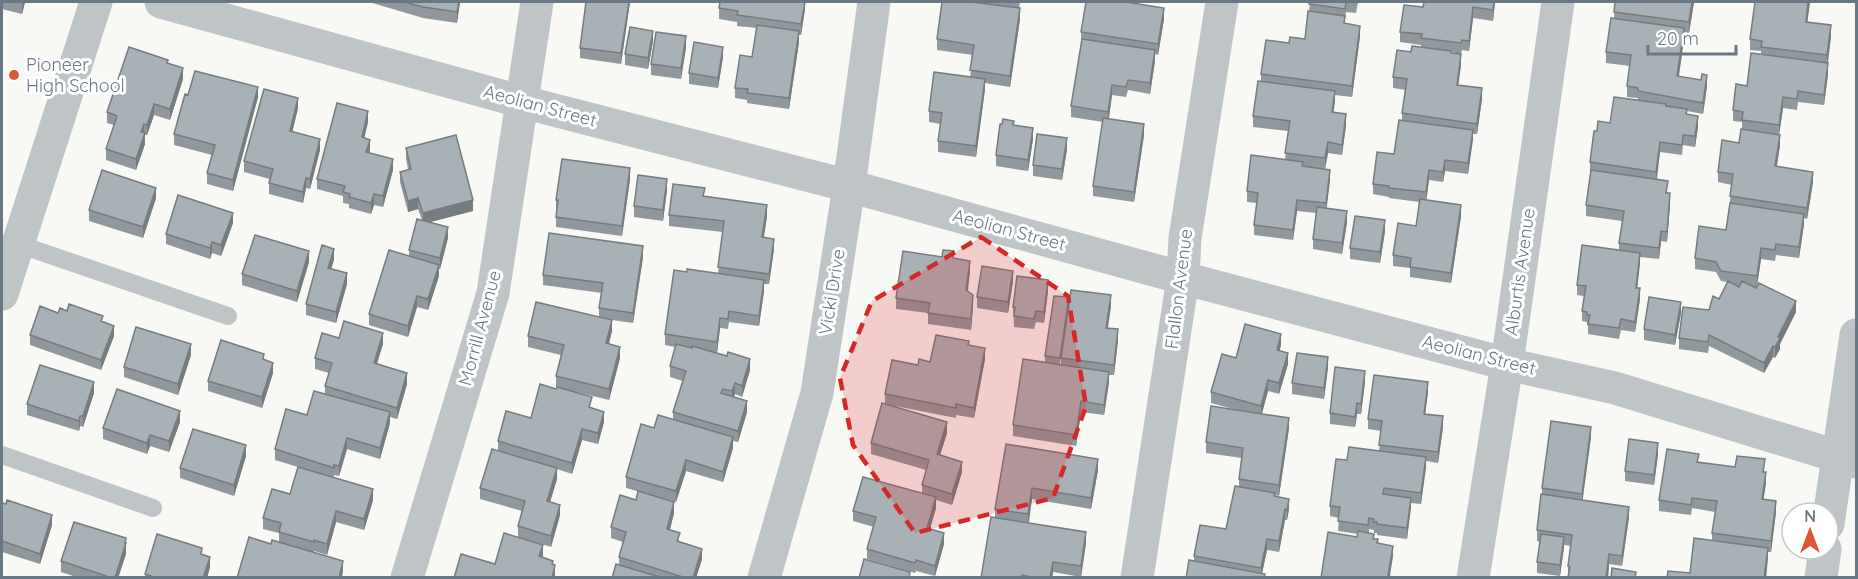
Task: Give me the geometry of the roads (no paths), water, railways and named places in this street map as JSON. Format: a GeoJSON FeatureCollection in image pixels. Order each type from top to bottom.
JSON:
{"type":"FeatureCollection","features":[{"type":"Feature","properties":{"kind":"street"},"geometry":{"type":"LineString","coordinates":[[2,294],[96,2]]}},
{"type":"Feature","properties":{"kind":"street","name":"Aeolian Street"},"geometry":{"type":"LineString","coordinates":[[161,2],[523,102],[849,186],[1183,278],[1507,363],[1615,388],[1847,459]]}},
{"type":"Feature","properties":{"kind":"street","name":"Morrill Avenue"},"geometry":{"type":"LineString","coordinates":[[407,578],[493,293],[537,2]]}},
{"type":"Feature","properties":{"kind":"street","name":"Vicki Drive"},"geometry":{"type":"LineString","coordinates":[[764,578],[817,393],[849,186],[874,2]]}},
{"type":"Feature","properties":{"kind":"street","name":"Flallon Avenue"},"geometry":{"type":"LineString","coordinates":[[1137,578],[1183,278],[1185,238],[1222,2]]}},
{"type":"Feature","properties":{"kind":"street","name":"Alburtis Avenue"},"geometry":{"type":"LineString","coordinates":[[1473,578],[1507,363],[1558,2]]}},
{"type":"Feature","properties":{"kind":"street"},"geometry":{"type":"LineString","coordinates":[[1835,501],[1847,459],[1857,335]]}},
{"type":"Feature","properties":{"kind":"street"},"geometry":{"type":"LineString","coordinates":[[1821,578],[1823,561]]}},
{"type":"Feature","properties":{"kind":"lane"},"geometry":{"type":"LineString","coordinates":[[18,244],[228,316]]}},
{"type":"Feature","properties":{"kind":"lane"},"geometry":{"type":"LineString","coordinates":[[2,455],[153,508]]}},
{"type":"Feature","properties":{"kind":"place","name":"Pioneer High School"},"geometry":{"type":"Point","coordinates":[14,75]}}]}
